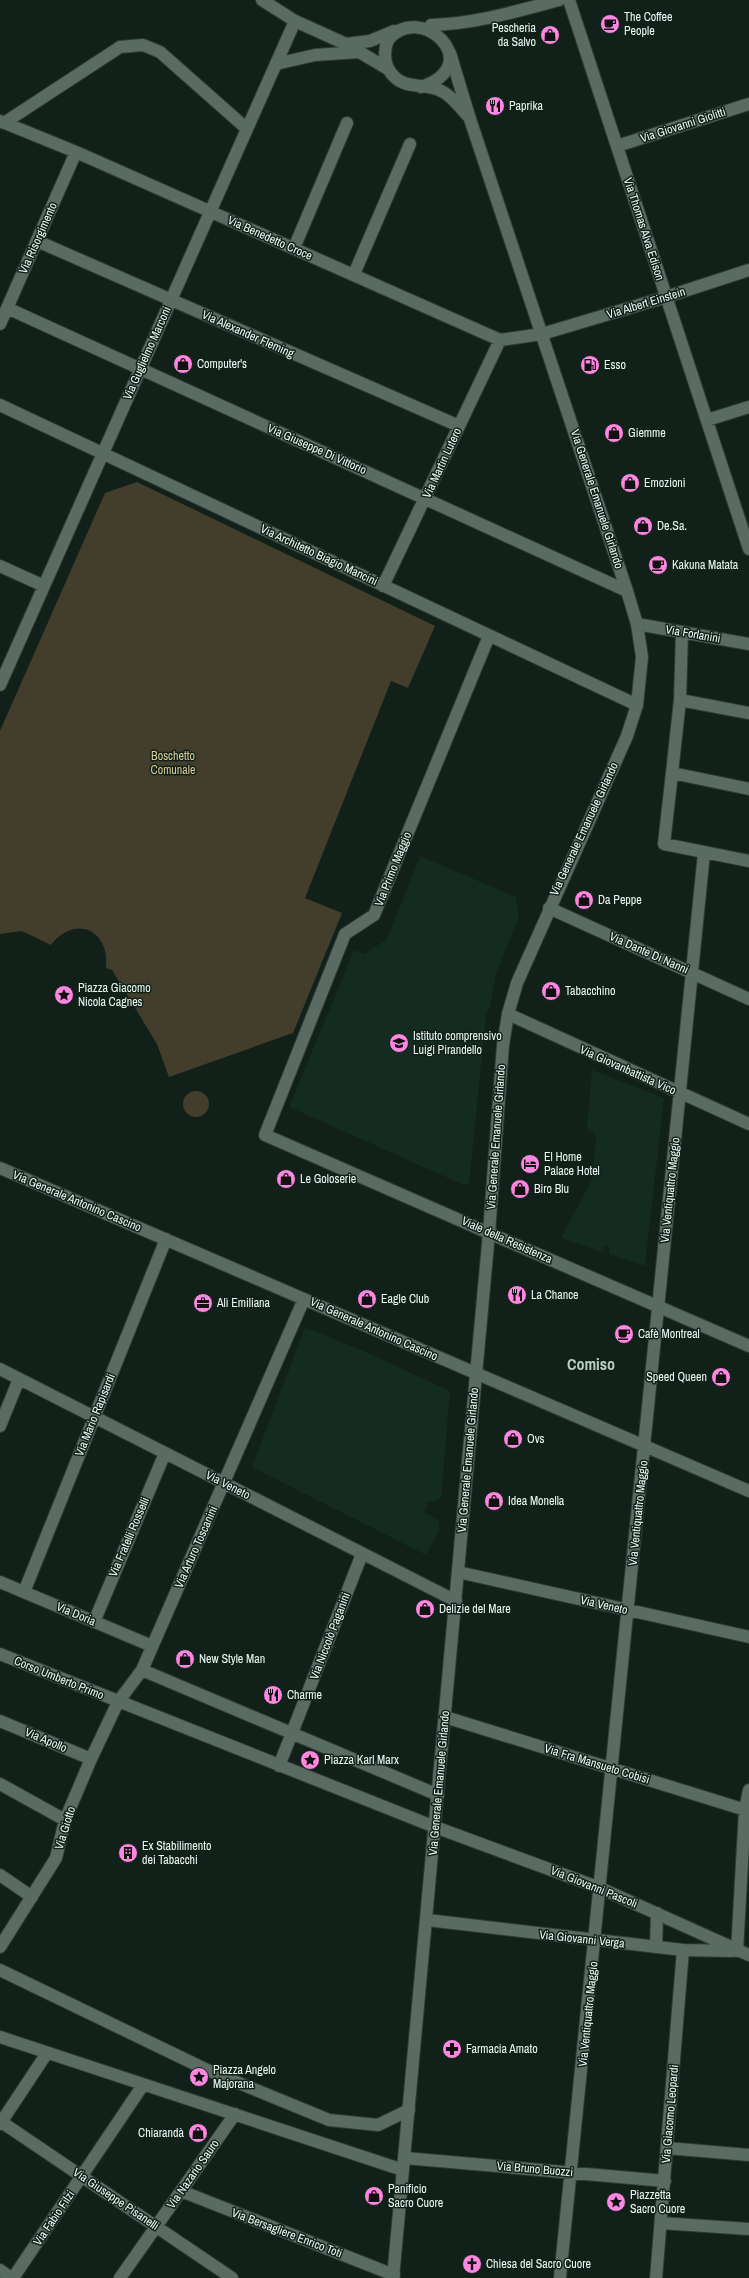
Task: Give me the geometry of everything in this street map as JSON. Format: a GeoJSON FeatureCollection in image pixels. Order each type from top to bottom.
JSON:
{"type":"FeatureCollection","features":[{"type":"Feature","properties":{"kind":"street"},"geometry":{"type":"LineString","coordinates":[[262,0],[296,21],[346,44],[388,69]]}},
{"type":"Feature","properties":{"kind":"street"},"geometry":{"type":"LineString","coordinates":[[346,44],[370,41],[394,32],[405,24],[418,22],[431,25],[457,24],[479,21],[560,0]]}},
{"type":"Feature","properties":{"kind":"street","name":"Via Thomas Alva Edison"},"geometry":{"type":"LineString","coordinates":[[569,0],[749,549]]}},
{"type":"Feature","properties":{"kind":"street","name":"Via Guglielmo Marconi"},"geometry":{"type":"LineString","coordinates":[[0,685],[296,21]]}},
{"type":"Feature","properties":{"kind":"street"},"geometry":{"type":"LineString","coordinates":[[421,87],[434,83],[444,74],[449,64],[450,53],[444,36],[431,25]]}},
{"type":"Feature","properties":{"kind":"street"},"geometry":{"type":"LineString","coordinates":[[394,32],[387,43],[385,56],[388,69],[396,80],[408,86],[437,90],[452,98],[470,119]]}},
{"type":"Feature","properties":{"kind":"street"},"geometry":{"type":"LineString","coordinates":[[2,122],[120,47],[143,45],[160,52],[247,129]]}},
{"type":"Feature","properties":{"kind":"street"},"geometry":{"type":"LineString","coordinates":[[276,64],[315,55],[359,52]]}},
{"type":"Feature","properties":{"kind":"street","name":"Via Generale Emanuele Girlando"},"geometry":{"type":"LineString","coordinates":[[394,2276],[490,1233],[503,1045],[508,1014],[517,983],[548,908],[627,736],[637,705],[642,657],[637,624],[627,591],[470,119],[450,53]]}},
{"type":"Feature","properties":{"kind":"street","name":"Via Giovanni Giolitti"},"geometry":{"type":"LineString","coordinates":[[617,146],[749,104]]}},
{"type":"Feature","properties":{"kind":"street","name":"Via Benedetto Croce"},"geometry":{"type":"LineString","coordinates":[[2,122],[76,152],[500,340]]}},
{"type":"Feature","properties":{"kind":"street"},"geometry":{"type":"LineString","coordinates":[[294,248],[347,123]]}},
{"type":"Feature","properties":{"kind":"street"},"geometry":{"type":"LineString","coordinates":[[354,274],[410,144]]}},
{"type":"Feature","properties":{"kind":"street","name":"Via Risorgimento"},"geometry":{"type":"LineString","coordinates":[[0,324],[76,152]]}},
{"type":"Feature","properties":{"kind":"street","name":"Via Alexander Fleming"},"geometry":{"type":"LineString","coordinates":[[37,242],[459,426]]}},
{"type":"Feature","properties":{"kind":"street","name":"Via Albert Einstein"},"geometry":{"type":"LineString","coordinates":[[542,334],[666,297],[749,270]]}},
{"type":"Feature","properties":{"kind":"street","name":"Via Giuseppe Di Vittorio"},"geometry":{"type":"LineString","coordinates":[[7,308],[627,591]]}},
{"type":"Feature","properties":{"kind":"street"},"geometry":{"type":"LineString","coordinates":[[500,340],[542,334]]}},
{"type":"Feature","properties":{"kind":"street","name":"Via Martin Lutero"},"geometry":{"type":"LineString","coordinates":[[383,586],[500,340]]}},
{"type":"Feature","properties":{"kind":"street","name":"Via Architetto Biagio Mancini"},"geometry":{"type":"LineString","coordinates":[[0,405],[637,705]]}},
{"type":"Feature","properties":{"kind":"street"},"geometry":{"type":"LineString","coordinates":[[707,420],[749,406]]}},
{"type":"Feature","properties":{"kind":"street"},"geometry":{"type":"LineString","coordinates":[[0,566],[44,586]]}},
{"type":"Feature","properties":{"kind":"street","name":"Via Forlanini"},"geometry":{"type":"LineString","coordinates":[[637,624],[749,644]]}},
{"type":"Feature","properties":{"kind":"street"},"geometry":{"type":"LineString","coordinates":[[682,632],[680,700],[664,844],[749,861]]}},
{"type":"Feature","properties":{"kind":"street","name":"Via Primo Maggio"},"geometry":{"type":"LineString","coordinates":[[265,1134],[345,934],[374,915],[489,636]]}},
{"type":"Feature","properties":{"kind":"street"},"geometry":{"type":"LineString","coordinates":[[680,700],[749,713]]}},
{"type":"Feature","properties":{"kind":"street"},"geometry":{"type":"LineString","coordinates":[[672,773],[749,789]]}},
{"type":"Feature","properties":{"kind":"street","name":"Via Ventiquattro Maggio"},"geometry":{"type":"LineString","coordinates":[[560,2277],[596,1941],[600,1888],[704,853]]}},
{"type":"Feature","properties":{"kind":"street","name":"Via Dante Di Nanni"},"geometry":{"type":"LineString","coordinates":[[548,908],[749,999]]}},
{"type":"Feature","properties":{"kind":"street","name":"Via Giovanbattista Vico"},"geometry":{"type":"LineString","coordinates":[[508,1014],[749,1124]]}},
{"type":"Feature","properties":{"kind":"street","name":"Viale della Resistenza"},"geometry":{"type":"LineString","coordinates":[[265,1134],[749,1346]]}},
{"type":"Feature","properties":{"kind":"street","name":"Via Generale Antonino Cascino"},"geometry":{"type":"LineString","coordinates":[[0,1168],[749,1491]]}},
{"type":"Feature","properties":{"kind":"street","name":"Via Mario Rapisardi"},"geometry":{"type":"LineString","coordinates":[[24,1592],[166,1239]]}},
{"type":"Feature","properties":{"kind":"street","name":"Via Arturo Toscanini"},"geometry":{"type":"LineString","coordinates":[[118,1702],[142,1670],[304,1299]]}},
{"type":"Feature","properties":{"kind":"street","name":"Via Veneto"},"geometry":{"type":"LineString","coordinates":[[0,1369],[456,1601]]}},
{"type":"Feature","properties":{"kind":"street"},"geometry":{"type":"LineString","coordinates":[[0,1426],[19,1379]]}},
{"type":"Feature","properties":{"kind":"street","name":"Via Fratelli Rosselli"},"geometry":{"type":"LineString","coordinates":[[94,1622],[164,1453]]}},
{"type":"Feature","properties":{"kind":"street","name":"Via Niccolò Paganini"},"geometry":{"type":"LineString","coordinates":[[279,1766],[362,1554]]}},
{"type":"Feature","properties":{"kind":"street","name":"Via Veneto"},"geometry":{"type":"LineString","coordinates":[[458,1572],[749,1637]]}},
{"type":"Feature","properties":{"kind":"street","name":"Via Doria"},"geometry":{"type":"LineString","coordinates":[[0,1582],[152,1646]]}},
{"type":"Feature","properties":{"kind":"street","name":"Corso Umberto Primo"},"geometry":{"type":"LineString","coordinates":[[0,1654],[279,1766]]}},
{"type":"Feature","properties":{"kind":"street"},"geometry":{"type":"LineString","coordinates":[[142,1670],[438,1795]]}},
{"type":"Feature","properties":{"kind":"street","name":"Via Giotto"},"geometry":{"type":"LineString","coordinates":[[2,1940],[32,1897],[56,1858],[65,1820],[91,1759],[118,1702]]}},
{"type":"Feature","properties":{"kind":"street","name":"Via Fra Mansueto Cobisi"},"geometry":{"type":"LineString","coordinates":[[445,1717],[747,1810]]}},
{"type":"Feature","properties":{"kind":"street","name":"Via Apollo"},"geometry":{"type":"LineString","coordinates":[[1,1722],[91,1759]]}},
{"type":"Feature","properties":{"kind":"street","name":"Via Giovanni Pascoli"},"geometry":{"type":"LineString","coordinates":[[279,1766],[435,1827],[600,1888],[743,1953]]}},
{"type":"Feature","properties":{"kind":"street"},"geometry":{"type":"LineString","coordinates":[[0,1784],[65,1820]]}},
{"type":"Feature","properties":{"kind":"street"},"geometry":{"type":"LineString","coordinates":[[743,1953],[747,1810],[749,1790]]}},
{"type":"Feature","properties":{"kind":"street"},"geometry":{"type":"LineString","coordinates":[[0,1875],[32,1897]]}},
{"type":"Feature","properties":{"kind":"street"},"geometry":{"type":"LineString","coordinates":[[656,1947],[657,1913]]}},
{"type":"Feature","properties":{"kind":"street","name":"Via Giovanni Verga"},"geometry":{"type":"LineString","coordinates":[[427,1920],[596,1941],[683,1950],[743,1953]]}},
{"type":"Feature","properties":{"kind":"street","name":"Via Giacomo Leopardi"},"geometry":{"type":"LineString","coordinates":[[656,2278],[683,1950]]}},
{"type":"Feature","properties":{"kind":"street"},"geometry":{"type":"LineString","coordinates":[[0,1970],[205,2069],[329,2120],[378,2125],[409,2110]]}},
{"type":"Feature","properties":{"kind":"street","name":"Via Bruno Buozzi"},"geometry":{"type":"LineString","coordinates":[[0,2037],[235,2114],[404,2164],[571,2173],[665,2181]]}},
{"type":"Feature","properties":{"kind":"street"},"geometry":{"type":"LineString","coordinates":[[1,2122],[47,2053]]}},
{"type":"Feature","properties":{"kind":"street","name":"Via Fabio Filzi"},"geometry":{"type":"LineString","coordinates":[[12,2278],[143,2085]]}},
{"type":"Feature","properties":{"kind":"street","name":"Via Nazario Sauro"},"geometry":{"type":"LineString","coordinates":[[120,2278],[235,2114]]}},
{"type":"Feature","properties":{"kind":"street","name":"Via Giuseppe Pisanelli"},"geometry":{"type":"LineString","coordinates":[[1,2122],[232,2278]]}},
{"type":"Feature","properties":{"kind":"street"},"geometry":{"type":"LineString","coordinates":[[667,2148],[749,2155]]}},
{"type":"Feature","properties":{"kind":"street","name":"Via Bersagliere Enrico Toti"},"geometry":{"type":"LineString","coordinates":[[181,2191],[394,2276]]}},
{"type":"Feature","properties":{"kind":"street"},"geometry":{"type":"LineString","coordinates":[[661,2223],[749,2230]]}},
{"type":"Feature","properties":{"kind":"street"},"geometry":{"type":"LineString","coordinates":[[0,2270],[12,2278]]}},
{"type":"Feature","properties":{"kind":"shaded area","name":"Istituto comprensivo Luigi Pirandello"},"geometry":{"type":"Polygon","coordinates":[[[420,856],[516,897],[519,917],[496,974],[490,1007],[486,1015],[469,1183],[464,1185],[289,1107],[354,950],[364,954],[387,939],[420,856]]]}},
{"type":"Feature","properties":{"kind":"shaded area"},"geometry":{"type":"Polygon","coordinates":[[[592,1070],[664,1098],[645,1266],[609,1254],[609,1245],[604,1245],[603,1252],[561,1238],[592,1180],[596,1136],[587,1128],[592,1070]]]}},
{"type":"Feature","properties":{"kind":"shaded area"},"geometry":{"type":"Polygon","coordinates":[[[305,1327],[368,1353],[450,1391],[441,1498],[434,1502],[428,1501],[424,1512],[439,1521],[439,1531],[426,1555],[252,1467],[305,1327]]]}},
{"type":"Feature","properties":{"kind":"green space","name":"Boschetto Comunale"},"geometry":{"type":"Polygon","coordinates":[[[137,482],[435,626],[408,688],[391,681],[305,898],[342,913],[293,1033],[169,1077],[157,1044],[112,970],[106,968],[106,955],[97,936],[89,931],[80,929],[70,930],[60,936],[51,945],[22,931],[0,934],[0,731],[105,493],[137,482]]]}},
{"type":"Feature","properties":{"kind":"green space"},"geometry":{"type":"Polygon","coordinates":[[[196,1091],[205,1095],[209,1104],[205,1113],[196,1117],[187,1113],[183,1104],[187,1095],[196,1091]]]}},
{"type":"Feature","properties":{"kind":"place","name":"The Coffee People"},"geometry":{"type":"Point","coordinates":[610,24]}},
{"type":"Feature","properties":{"kind":"place","name":"Pescheria da Salvo"},"geometry":{"type":"Point","coordinates":[550,35]}},
{"type":"Feature","properties":{"kind":"place","name":"Paprika"},"geometry":{"type":"Point","coordinates":[495,106]}},
{"type":"Feature","properties":{"kind":"place","name":"Computer's"},"geometry":{"type":"Point","coordinates":[183,364]}},
{"type":"Feature","properties":{"kind":"place","name":"Esso"},"geometry":{"type":"Point","coordinates":[590,365]}},
{"type":"Feature","properties":{"kind":"place","name":"Giemme"},"geometry":{"type":"Point","coordinates":[614,433]}},
{"type":"Feature","properties":{"kind":"place","name":"Emozioni"},"geometry":{"type":"Point","coordinates":[630,483]}},
{"type":"Feature","properties":{"kind":"place","name":"De.Sa."},"geometry":{"type":"Point","coordinates":[643,526]}},
{"type":"Feature","properties":{"kind":"place","name":"Kakuna Matata"},"geometry":{"type":"Point","coordinates":[658,565]}},
{"type":"Feature","properties":{"kind":"place","name":"Da Peppe"},"geometry":{"type":"Point","coordinates":[584,900]}},
{"type":"Feature","properties":{"kind":"place","name":"Tabacchino"},"geometry":{"type":"Point","coordinates":[551,991]}},
{"type":"Feature","properties":{"kind":"place","name":"Piazza Giacomo Nicola Cagnes"},"geometry":{"type":"Point","coordinates":[64,995]}},
{"type":"Feature","properties":{"kind":"place","name":"Istituto comprensivo Luigi Pirandello"},"geometry":{"type":"Point","coordinates":[399,1043]}},
{"type":"Feature","properties":{"kind":"place","name":"El Home Palace Hotel"},"geometry":{"type":"Point","coordinates":[530,1164]}},
{"type":"Feature","properties":{"kind":"place","name":"Le Goloserie"},"geometry":{"type":"Point","coordinates":[286,1179]}},
{"type":"Feature","properties":{"kind":"place","name":"Biro Blu"},"geometry":{"type":"Point","coordinates":[520,1189]}},
{"type":"Feature","properties":{"kind":"place","name":"La Chance"},"geometry":{"type":"Point","coordinates":[517,1295]}},
{"type":"Feature","properties":{"kind":"place","name":"Eagle Club"},"geometry":{"type":"Point","coordinates":[367,1299]}},
{"type":"Feature","properties":{"kind":"place","name":"Alì Emiliana"},"geometry":{"type":"Point","coordinates":[203,1303]}},
{"type":"Feature","properties":{"kind":"place","name":"Cafè Montreal"},"geometry":{"type":"Point","coordinates":[624,1334]}},
{"type":"Feature","properties":{"kind":"place","name":"Speed Queen"},"geometry":{"type":"Point","coordinates":[721,1377]}},
{"type":"Feature","properties":{"kind":"place","name":"Ovs"},"geometry":{"type":"Point","coordinates":[513,1439]}},
{"type":"Feature","properties":{"kind":"place","name":"Idea Monella"},"geometry":{"type":"Point","coordinates":[494,1501]}},
{"type":"Feature","properties":{"kind":"place","name":"Delizie del Mare"},"geometry":{"type":"Point","coordinates":[425,1609]}},
{"type":"Feature","properties":{"kind":"place","name":"New Style Man"},"geometry":{"type":"Point","coordinates":[185,1659]}},
{"type":"Feature","properties":{"kind":"place","name":"Charme"},"geometry":{"type":"Point","coordinates":[273,1695]}},
{"type":"Feature","properties":{"kind":"place","name":"Piazza Karl Marx"},"geometry":{"type":"Point","coordinates":[310,1760]}},
{"type":"Feature","properties":{"kind":"place","name":"Ex Stabilimento dei Tabacchi"},"geometry":{"type":"Point","coordinates":[128,1853]}},
{"type":"Feature","properties":{"kind":"place","name":"Farmacia Amato"},"geometry":{"type":"Point","coordinates":[452,2049]}},
{"type":"Feature","properties":{"kind":"place","name":"Piazza Angelo Majorana"},"geometry":{"type":"Point","coordinates":[199,2077]}},
{"type":"Feature","properties":{"kind":"place","name":"Chiarandà"},"geometry":{"type":"Point","coordinates":[198,2133]}},
{"type":"Feature","properties":{"kind":"place","name":"Panificio Sacro Cuore"},"geometry":{"type":"Point","coordinates":[374,2196]}},
{"type":"Feature","properties":{"kind":"place","name":"Piazzetta Sacro Cuore"},"geometry":{"type":"Point","coordinates":[616,2202]}},
{"type":"Feature","properties":{"kind":"place","name":"Chiesa del Sacro Cuore"},"geometry":{"type":"Point","coordinates":[472,2264]}},
{"type":"Feature","properties":{"kind":"district","name":"Comiso"},"geometry":{"type":"Point","coordinates":[591,1364]}}]}
